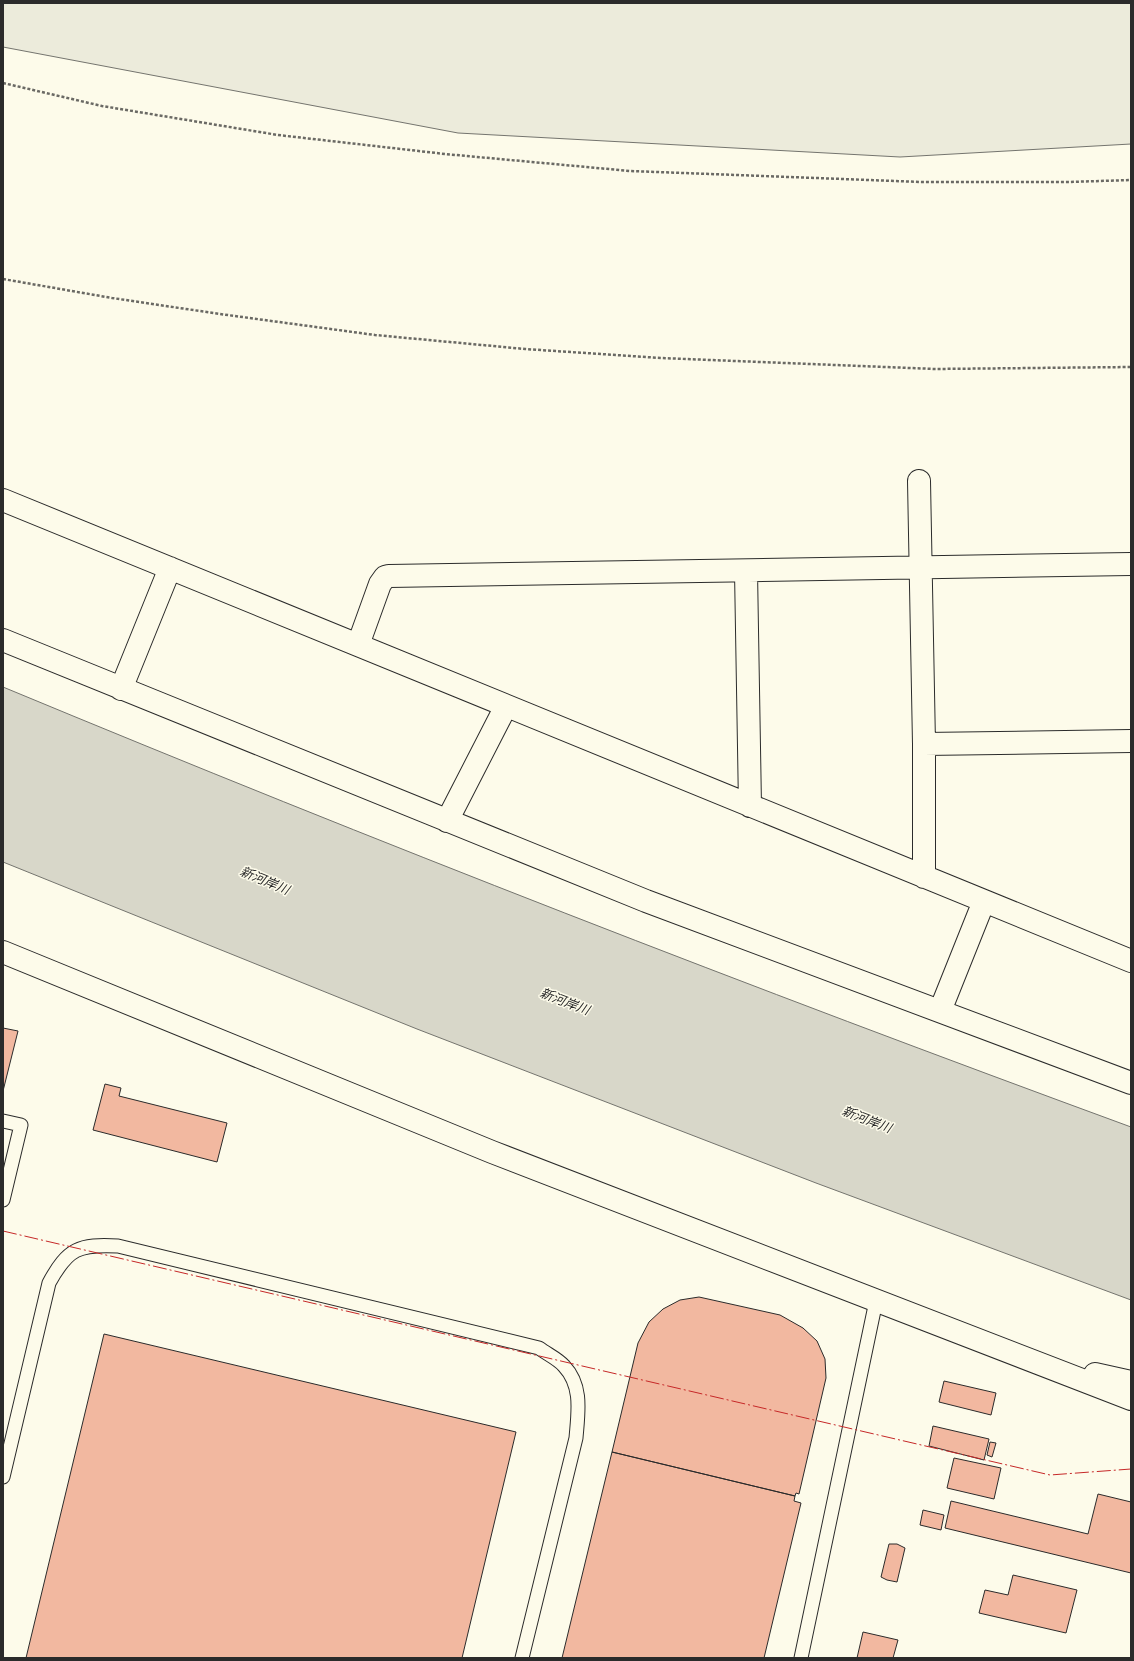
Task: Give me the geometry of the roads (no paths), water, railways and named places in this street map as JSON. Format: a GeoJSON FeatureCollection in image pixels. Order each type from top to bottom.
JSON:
{"type":"FeatureCollection","features":[{"type":"Feature","properties":{"kind":"street"},"geometry":{"type":"LineString","coordinates":[[919,481],[924,744],[924,877]]}},
{"type":"Feature","properties":{"kind":"street"},"geometry":{"type":"LineString","coordinates":[[3,500],[1131,961]]}},
{"type":"Feature","properties":{"kind":"street"},"geometry":{"type":"LineString","coordinates":[[358,645],[380,584],[385,577],[389,576],[1131,564]]}},
{"type":"Feature","properties":{"kind":"street"},"geometry":{"type":"LineString","coordinates":[[121,689],[170,568]]}},
{"type":"Feature","properties":{"kind":"street"},"geometry":{"type":"LineString","coordinates":[[746,571],[750,806]]}},
{"type":"Feature","properties":{"kind":"street"},"geometry":{"type":"LineString","coordinates":[[3,640],[646,901],[1131,1083]]}},
{"type":"Feature","properties":{"kind":"street"},"geometry":{"type":"LineString","coordinates":[[447,821],[506,706]]}},
{"type":"Feature","properties":{"kind":"street"},"geometry":{"type":"LineString","coordinates":[[924,744],[1131,741]]}},
{"type":"Feature","properties":{"kind":"street"},"geometry":{"type":"LineString","coordinates":[[940,1011],[984,901]]}},
{"type":"Feature","properties":{"kind":"street"},"geometry":{"type":"LineString","coordinates":[[3,952],[492,1152],[1131,1399]]}},
{"type":"Feature","properties":{"kind":"street"},"geometry":{"type":"LineString","coordinates":[[1037,1362],[1131,1382]]}},
{"type":"Feature","properties":{"kind":"lane"},"geometry":{"type":"LineString","coordinates":[[3,1121],[21,1125],[3,1200]]}},
{"type":"Feature","properties":{"kind":"lane"},"geometry":{"type":"LineString","coordinates":[[3,1477],[49,1283],[59,1265],[75,1250],[96,1245],[118,1246],[539,1348],[564,1366],[577,1386],[578,1410],[576,1438],[522,1658]]}},
{"type":"Feature","properties":{"kind":"lane"},"geometry":{"type":"LineString","coordinates":[[801,1658],[876,1301]]}},
{"type":"Feature","properties":{"kind":"water","name":"新河岸川"},"geometry":{"type":"Polygon","coordinates":[[[3,687],[283,802],[706,968],[1131,1127],[1131,1300],[816,1183],[417,1029],[3,862],[3,687]]]}}]}
